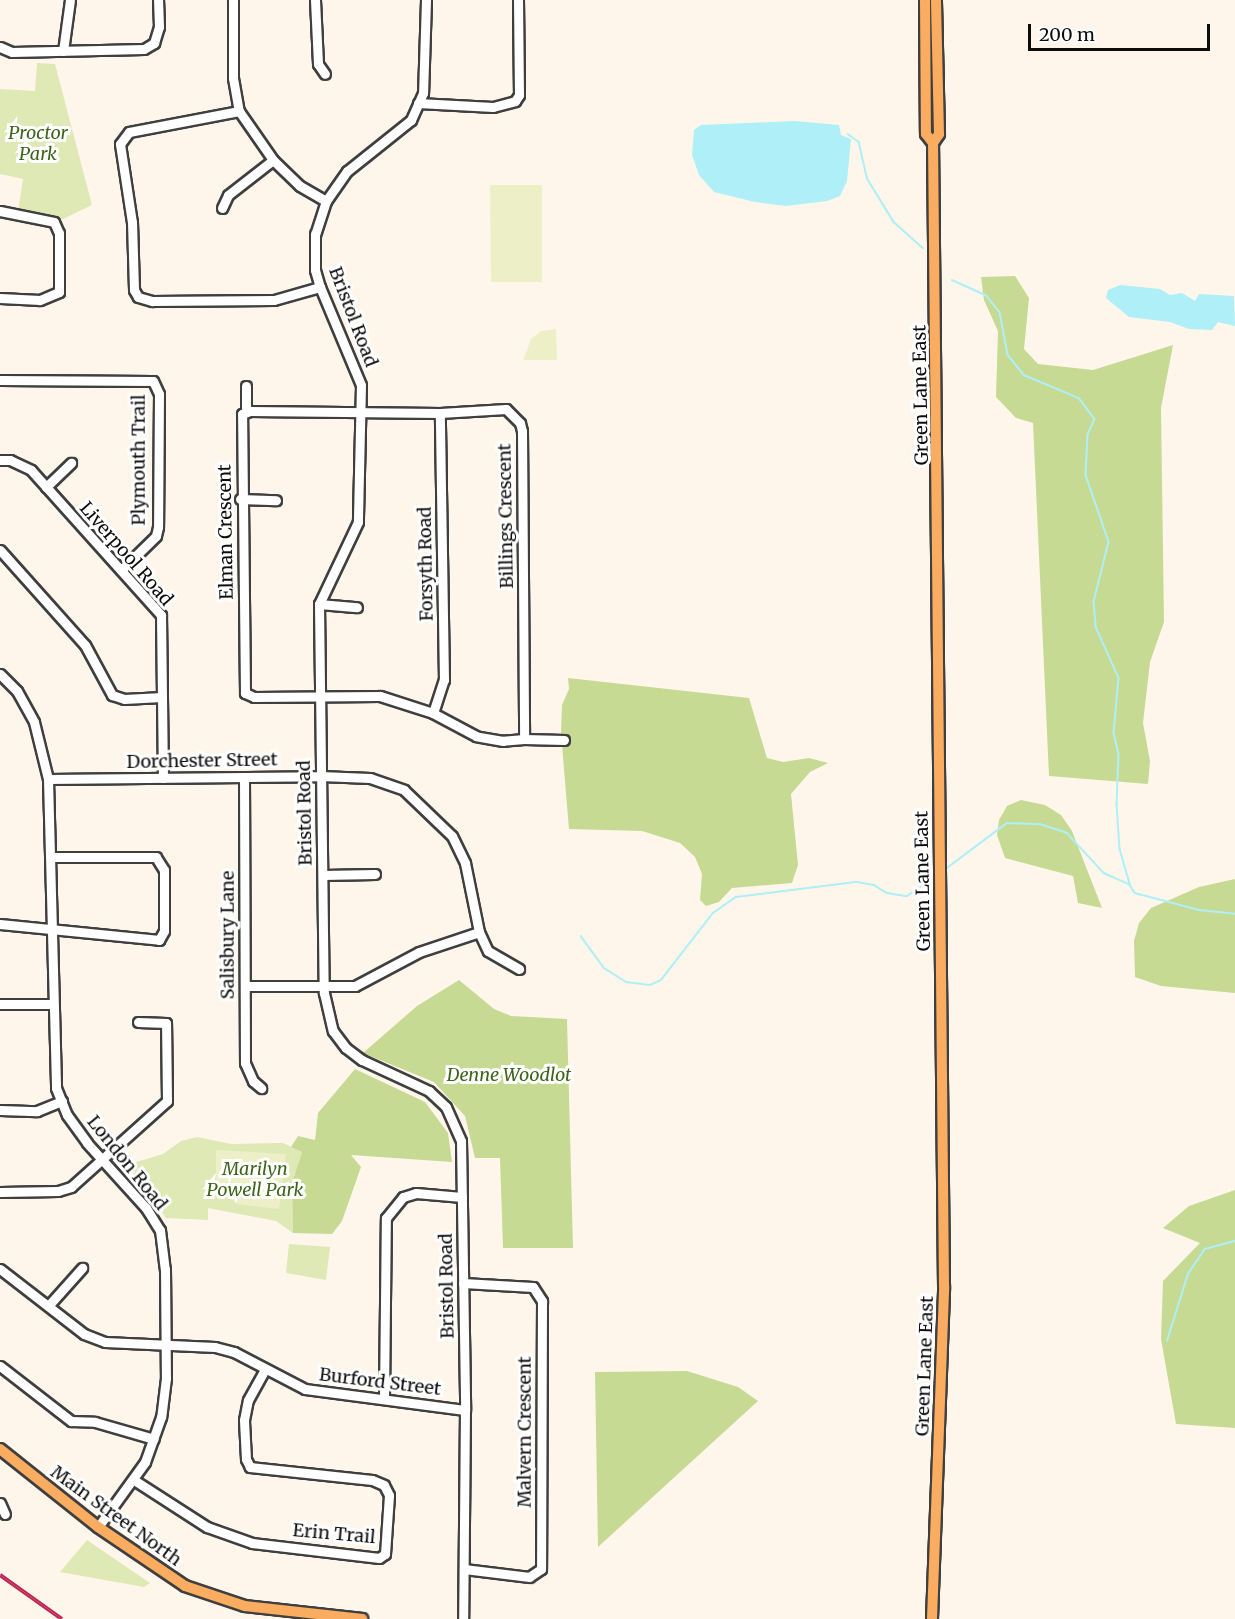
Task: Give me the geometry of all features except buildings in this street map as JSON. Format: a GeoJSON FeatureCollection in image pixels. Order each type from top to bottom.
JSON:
{"type":"FeatureCollection","features":[{"type":"Feature","properties":{"kind":"main road","name":"Green Lane East"},"geometry":{"type":"LineString","coordinates":[[924,0],[926,134],[933,143]]}},
{"type":"Feature","properties":{"kind":"main road","name":"Green Lane East"},"geometry":{"type":"LineString","coordinates":[[932,1619],[944,1286],[933,143],[939,134],[936,0]]}},
{"type":"Feature","properties":{"kind":"main road","name":"Main Street North"},"geometry":{"type":"LineString","coordinates":[[0,1449],[98,1527],[185,1586],[220,1598],[268,1609],[362,1619]]}},
{"type":"Feature","properties":{"kind":"street"},"geometry":{"type":"LineString","coordinates":[[63,51],[70,0]]}},
{"type":"Feature","properties":{"kind":"street"},"geometry":{"type":"LineString","coordinates":[[0,47],[12,52],[144,49],[154,43],[159,27],[158,0]]}},
{"type":"Feature","properties":{"kind":"street"},"geometry":{"type":"LineString","coordinates":[[233,0],[233,78],[239,111],[273,160],[300,186],[326,201]]}},
{"type":"Feature","properties":{"kind":"street"},"geometry":{"type":"LineString","coordinates":[[315,0],[315,48],[318,64],[326,74]]}},
{"type":"Feature","properties":{"kind":"street","name":"Bristol Road"},"geometry":{"type":"LineString","coordinates":[[426,0],[426,75],[411,120],[347,171],[326,201],[315,234],[315,270],[320,287],[339,327],[361,385],[358,522],[319,604],[324,988],[325,1009],[333,1031],[346,1048],[362,1060],[429,1091],[446,1107],[461,1141],[465,1410],[463,1619]]}},
{"type":"Feature","properties":{"kind":"street"},"geometry":{"type":"LineString","coordinates":[[418,103],[493,107],[515,100],[519,95],[518,0]]}},
{"type":"Feature","properties":{"kind":"street"},"geometry":{"type":"LineString","coordinates":[[239,111],[129,132],[120,144],[132,222],[134,290],[138,297],[152,302],[274,300],[320,287]]}},
{"type":"Feature","properties":{"kind":"street"},"geometry":{"type":"LineString","coordinates":[[222,208],[235,188],[273,160]]}},
{"type":"Feature","properties":{"kind":"street"},"geometry":{"type":"LineString","coordinates":[[0,211],[54,222],[59,233],[59,292],[40,300],[0,298]]}},
{"type":"Feature","properties":{"kind":"street","name":"Plymouth Trail"},"geometry":{"type":"LineString","coordinates":[[0,380],[153,381],[159,394],[158,527],[156,536],[121,570]]}},
{"type":"Feature","properties":{"kind":"street","name":"Elman Crescent"},"geometry":{"type":"LineString","coordinates":[[246,386],[246,411],[242,414],[240,499],[245,693],[254,697],[320,696]]}},
{"type":"Feature","properties":{"kind":"street","name":"Billings Crescent"},"geometry":{"type":"LineString","coordinates":[[360,413],[440,413],[506,409],[520,423],[524,739]]}},
{"type":"Feature","properties":{"kind":"street"},"geometry":{"type":"LineString","coordinates":[[246,411],[360,413]]}},
{"type":"Feature","properties":{"kind":"street","name":"Forsyth Road"},"geometry":{"type":"LineString","coordinates":[[433,713],[444,680],[440,413]]}},
{"type":"Feature","properties":{"kind":"street","name":"Liverpool Road"},"geometry":{"type":"LineString","coordinates":[[0,460],[10,460],[30,470],[161,615],[163,778]]}},
{"type":"Feature","properties":{"kind":"street"},"geometry":{"type":"LineString","coordinates":[[46,487],[71,463]]}},
{"type":"Feature","properties":{"kind":"street"},"geometry":{"type":"LineString","coordinates":[[240,499],[276,500]]}},
{"type":"Feature","properties":{"kind":"street"},"geometry":{"type":"LineString","coordinates":[[0,550],[85,645],[112,695],[124,699],[162,697]]}},
{"type":"Feature","properties":{"kind":"street"},"geometry":{"type":"LineString","coordinates":[[319,604],[357,607]]}},
{"type":"Feature","properties":{"kind":"street","name":"London Road"},"geometry":{"type":"LineString","coordinates":[[0,674],[17,691],[34,722],[48,779],[52,857],[51,930],[56,1088],[87,1143],[104,1158],[146,1208],[160,1230],[165,1269],[166,1378],[154,1439],[134,1480],[98,1527]]}},
{"type":"Feature","properties":{"kind":"street"},"geometry":{"type":"LineString","coordinates":[[320,696],[380,696],[433,713],[476,736],[503,741],[564,740]]}},
{"type":"Feature","properties":{"kind":"street","name":"Dorchester Street"},"geometry":{"type":"LineString","coordinates":[[48,779],[320,776],[370,778],[404,790],[432,814],[452,836],[465,863],[479,932]]}},
{"type":"Feature","properties":{"kind":"street","name":"Salisbury Lane"},"geometry":{"type":"LineString","coordinates":[[244,777],[245,1063],[253,1081],[261,1088]]}},
{"type":"Feature","properties":{"kind":"street"},"geometry":{"type":"LineString","coordinates":[[0,924],[155,942],[164,931],[164,870],[156,857],[52,857]]}},
{"type":"Feature","properties":{"kind":"street"},"geometry":{"type":"LineString","coordinates":[[323,875],[375,874]]}},
{"type":"Feature","properties":{"kind":"street"},"geometry":{"type":"LineString","coordinates":[[244,986],[324,988],[355,986],[419,952],[479,932],[488,951],[519,969]]}},
{"type":"Feature","properties":{"kind":"street"},"geometry":{"type":"LineString","coordinates":[[0,1004],[53,1004]]}},
{"type":"Feature","properties":{"kind":"street"},"geometry":{"type":"LineString","coordinates":[[0,1192],[64,1189],[104,1158],[167,1101],[166,1023],[138,1022]]}},
{"type":"Feature","properties":{"kind":"street"},"geometry":{"type":"LineString","coordinates":[[0,1110],[37,1112],[62,1101]]}},
{"type":"Feature","properties":{"kind":"street"},"geometry":{"type":"LineString","coordinates":[[384,1398],[386,1218],[403,1197],[416,1193],[462,1197]]}},
{"type":"Feature","properties":{"kind":"street"},"geometry":{"type":"LineString","coordinates":[[49,1305],[82,1268]]}},
{"type":"Feature","properties":{"kind":"street","name":"Burford Street"},"geometry":{"type":"LineString","coordinates":[[0,1269],[84,1334],[105,1342],[165,1343],[225,1350],[305,1389],[465,1410]]}},
{"type":"Feature","properties":{"kind":"street","name":"Malvern Crescent"},"geometry":{"type":"LineString","coordinates":[[463,1284],[533,1287],[542,1301],[540,1573],[529,1577],[464,1569]]}},
{"type":"Feature","properties":{"kind":"street"},"geometry":{"type":"LineString","coordinates":[[0,1366],[70,1424],[95,1422],[154,1439]]}},
{"type":"Feature","properties":{"kind":"street","name":"Erin Trail"},"geometry":{"type":"LineString","coordinates":[[134,1480],[207,1527],[252,1543],[379,1558],[385,1554],[388,1495],[384,1485],[372,1480],[250,1467],[246,1459],[244,1420],[248,1400],[264,1371]]}},
{"type":"Feature","properties":{"kind":"street"},"geometry":{"type":"LineString","coordinates":[[0,1503],[5,1514]]}},
{"type":"Feature","properties":{"kind":"green space","name":"Proctor Park"},"geometry":{"type":"Polygon","coordinates":[[[37,63],[55,64],[92,205],[63,219],[18,212],[23,179],[0,174],[0,89],[35,91],[37,63]]]}},
{"type":"Feature","properties":{"kind":"green space"},"geometry":{"type":"Polygon","coordinates":[[[490,185],[542,185],[542,282],[491,282],[490,185]]]}},
{"type":"Feature","properties":{"kind":"green space"},"geometry":{"type":"Polygon","coordinates":[[[1015,276],[1029,298],[1024,349],[1038,364],[1093,370],[1173,345],[1161,408],[1164,622],[1150,662],[1143,723],[1150,761],[1148,784],[1049,776],[1033,423],[1016,418],[996,397],[998,331],[984,300],[981,277],[1015,276]]]}},
{"type":"Feature","properties":{"kind":"green space"},"geometry":{"type":"Polygon","coordinates":[[[556,329],[557,360],[523,360],[531,339],[541,331],[556,329]]]}},
{"type":"Feature","properties":{"kind":"green space"},"geometry":{"type":"Polygon","coordinates":[[[568,678],[749,698],[767,758],[783,762],[809,758],[828,763],[810,772],[791,794],[798,865],[792,883],[732,888],[719,902],[706,906],[700,900],[702,874],[695,857],[680,843],[642,831],[569,829],[561,733],[562,705],[569,689],[568,678]]]}},
{"type":"Feature","properties":{"kind":"green space"},"geometry":{"type":"Polygon","coordinates":[[[1021,800],[1045,805],[1061,815],[1072,831],[1102,908],[1078,903],[1073,876],[1005,858],[997,835],[999,820],[1007,806],[1021,800]]]}},
{"type":"Feature","properties":{"kind":"green space"},"geometry":{"type":"Polygon","coordinates":[[[1235,879],[1235,993],[1161,986],[1135,977],[1134,941],[1139,923],[1151,908],[1199,887],[1235,879]]]}},
{"type":"Feature","properties":{"kind":"green space","name":"Denne Woodlot"},"geometry":{"type":"Polygon","coordinates":[[[459,980],[494,1009],[511,1016],[567,1019],[573,1248],[503,1248],[500,1158],[475,1158],[465,1116],[434,1082],[363,1053],[417,1006],[459,980]]]}},
{"type":"Feature","properties":{"kind":"green space","name":"Denne Woodlot"},"geometry":{"type":"Polygon","coordinates":[[[355,1069],[425,1102],[448,1133],[452,1162],[351,1155],[361,1167],[342,1221],[332,1234],[293,1233],[292,1183],[302,1152],[291,1147],[298,1136],[315,1140],[318,1113],[355,1069]]]}},
{"type":"Feature","properties":{"kind":"green space","name":"Marilyn Powell Park"},"geometry":{"type":"Polygon","coordinates":[[[197,1137],[231,1144],[283,1143],[302,1152],[292,1183],[293,1233],[276,1221],[208,1208],[208,1220],[166,1218],[127,1165],[163,1154],[181,1141],[197,1137]]]}},
{"type":"Feature","properties":{"kind":"green space"},"geometry":{"type":"Polygon","coordinates":[[[216,1150],[286,1154],[279,1209],[237,1204],[222,1192],[216,1184],[216,1150]]]}},
{"type":"Feature","properties":{"kind":"green space"},"geometry":{"type":"Polygon","coordinates":[[[1235,1190],[1235,1428],[1176,1424],[1161,1339],[1163,1281],[1200,1243],[1163,1228],[1189,1206],[1235,1190]]]}},
{"type":"Feature","properties":{"kind":"green space"},"geometry":{"type":"Polygon","coordinates":[[[289,1244],[330,1247],[326,1280],[286,1273],[289,1244]]]}},
{"type":"Feature","properties":{"kind":"green space"},"geometry":{"type":"Polygon","coordinates":[[[687,1371],[738,1387],[758,1401],[598,1547],[595,1372],[687,1371]]]}},
{"type":"Feature","properties":{"kind":"green space"},"geometry":{"type":"Polygon","coordinates":[[[87,1540],[150,1583],[144,1587],[60,1572],[87,1540]]]}},
{"type":"Feature","properties":{"kind":"water"},"geometry":{"type":"Polygon","coordinates":[[[795,121],[839,125],[841,135],[851,139],[847,181],[840,196],[827,201],[786,206],[755,202],[714,192],[699,175],[692,155],[694,130],[701,125],[795,121]]]}},
{"type":"Feature","properties":{"kind":"water"},"geometry":{"type":"Polygon","coordinates":[[[1120,285],[1160,289],[1170,295],[1182,293],[1195,301],[1199,294],[1234,296],[1235,326],[1218,322],[1212,330],[1189,329],[1170,322],[1129,317],[1106,298],[1108,290],[1120,285]]]}},
{"type":"Feature","properties":{"kind":"waterway"},"geometry":{"type":"LineString","coordinates":[[848,134],[859,142],[867,178],[894,222],[923,248]]}},
{"type":"Feature","properties":{"kind":"waterway"},"geometry":{"type":"LineString","coordinates":[[952,280],[986,295],[1000,312],[1008,355],[1024,375],[1079,398],[1095,419],[1088,435],[1086,475],[1109,542],[1094,602],[1096,627],[1119,678],[1114,733],[1119,754],[1117,804],[1120,849],[1130,885],[1135,893],[1199,910],[1235,914]]}},
{"type":"Feature","properties":{"kind":"waterway"},"geometry":{"type":"LineString","coordinates":[[947,868],[1007,823],[1040,824],[1067,833],[1104,873],[1129,884]]}},
{"type":"Feature","properties":{"kind":"waterway"},"geometry":{"type":"LineString","coordinates":[[581,936],[604,968],[626,982],[650,985],[661,980],[713,913],[736,897],[857,882],[874,885],[887,893],[907,896],[930,880]]}},
{"type":"Feature","properties":{"kind":"waterway"},"geometry":{"type":"LineString","coordinates":[[1167,1341],[1188,1274],[1205,1249],[1235,1241]]}},
{"type":"Feature","properties":{"kind":"railway"},"geometry":{"type":"LineString","coordinates":[[0,1575],[62,1619]]}}]}
